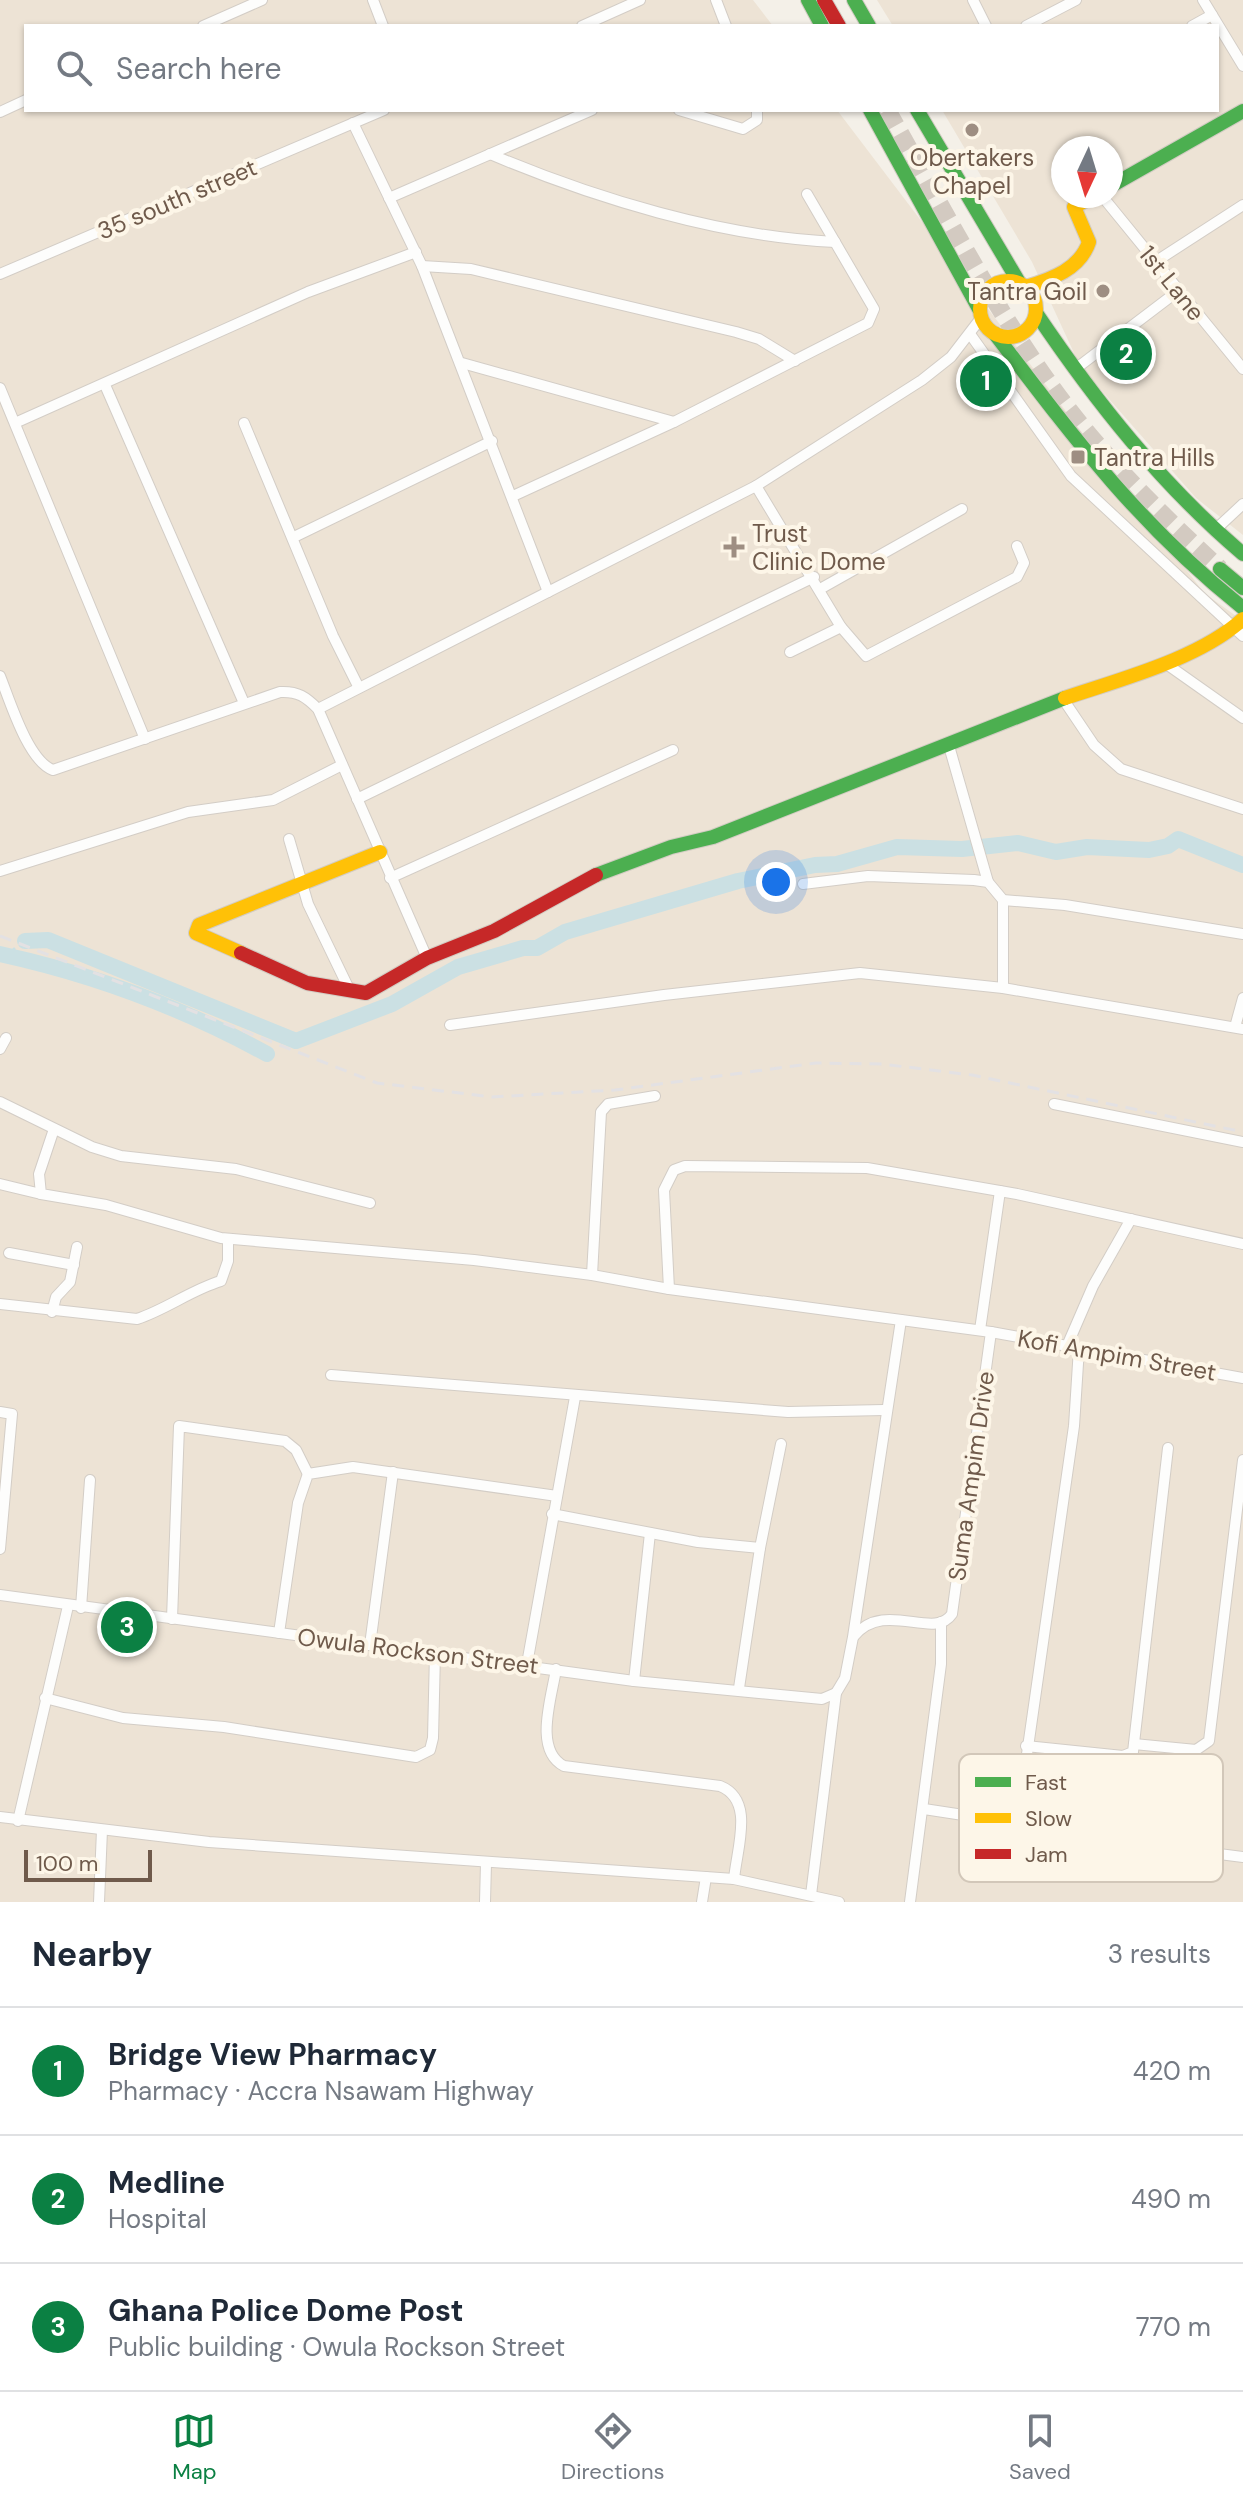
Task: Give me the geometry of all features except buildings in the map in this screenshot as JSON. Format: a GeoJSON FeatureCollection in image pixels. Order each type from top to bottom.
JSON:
{"type":"FeatureCollection","features":[{"type":"Feature","properties":{"kind":"main road"},"geometry":{"type":"LineString","coordinates":[[808,0],[821,24]]}},
{"type":"Feature","properties":{"kind":"main road"},"geometry":{"type":"LineString","coordinates":[[824,0],[838,24]]}},
{"type":"Feature","properties":{"kind":"main road"},"geometry":{"type":"LineString","coordinates":[[837,0],[851,24]]}},
{"type":"Feature","properties":{"kind":"main road"},"geometry":{"type":"LineString","coordinates":[[854,0],[868,24]]}},
{"type":"Feature","properties":{"kind":"main road"},"geometry":{"type":"LineString","coordinates":[[1123,179],[1243,111]]}},
{"type":"Feature","properties":{"kind":"main road"},"geometry":{"type":"LineString","coordinates":[[871,112],[980,314],[994,334],[1075,442],[1108,479],[1171,547],[1243,608]]}},
{"type":"Feature","properties":{"kind":"main road"},"geometry":{"type":"LineString","coordinates":[[918,112],[1074,370],[1148,464],[1243,554]]}},
{"type":"Feature","properties":{"kind":"main road"},"geometry":{"type":"LineString","coordinates":[[980,314],[989,288],[1006,281],[1023,285],[1052,279],[1084,258],[1089,247],[1087,234],[1074,208]]}},
{"type":"Feature","properties":{"kind":"main road"},"geometry":{"type":"LineString","coordinates":[[994,334],[1011,337],[1022,334],[1030,326],[1052,279]]}},
{"type":"Feature","properties":{"kind":"main road"},"geometry":{"type":"LineString","coordinates":[[1243,573],[1223,565],[1243,588]]}},
{"type":"Feature","properties":{"kind":"main road"},"geometry":{"type":"LineString","coordinates":[[380,852],[199,925],[196,933],[307,983],[366,993],[427,958],[494,931],[586,879],[671,847],[713,837],[1063,699],[1165,663],[1240,628]]}},
{"type":"Feature","properties":{"kind":"street"},"geometry":{"type":"LineString","coordinates":[[208,24],[262,0]]}},
{"type":"Feature","properties":{"kind":"street"},"geometry":{"type":"LineString","coordinates":[[373,0],[382,24]]}},
{"type":"Feature","properties":{"kind":"street"},"geometry":{"type":"LineString","coordinates":[[586,24],[640,0]]}},
{"type":"Feature","properties":{"kind":"street"},"geometry":{"type":"LineString","coordinates":[[716,0],[725,24]]}},
{"type":"Feature","properties":{"kind":"street"},"geometry":{"type":"LineString","coordinates":[[973,0],[985,24]]}},
{"type":"Feature","properties":{"kind":"street"},"geometry":{"type":"LineString","coordinates":[[1030,24],[1076,0]]}},
{"type":"Feature","properties":{"kind":"street"},"geometry":{"type":"LineString","coordinates":[[1203,0],[1217,24]]}},
{"type":"Feature","properties":{"kind":"street"},"geometry":{"type":"LineString","coordinates":[[1196,24],[1212,15]]}},
{"type":"Feature","properties":{"kind":"street"},"geometry":{"type":"LineString","coordinates":[[1219,27],[1243,66]]}},
{"type":"Feature","properties":{"kind":"street"},"geometry":{"type":"LineString","coordinates":[[0,112],[24,101]]}},
{"type":"Feature","properties":{"kind":"street","name":"35 south street"},"geometry":{"type":"LineString","coordinates":[[0,274],[379,112]]}},
{"type":"Feature","properties":{"kind":"street"},"geometry":{"type":"LineString","coordinates":[[389,198],[587,112]]}},
{"type":"Feature","properties":{"kind":"street"},"geometry":{"type":"LineString","coordinates":[[686,112],[743,129],[757,120],[757,112]]}},
{"type":"Feature","properties":{"kind":"street"},"geometry":{"type":"LineString","coordinates":[[353,123],[422,266],[548,592]]}},
{"type":"Feature","properties":{"kind":"street"},"geometry":{"type":"LineString","coordinates":[[490,154],[562,183],[678,216],[809,241],[835,242]]}},
{"type":"Feature","properties":{"kind":"street"},"geometry":{"type":"LineString","coordinates":[[513,496],[674,422],[868,323],[874,316],[874,309],[807,194]]}},
{"type":"Feature","properties":{"kind":"street","name":"1st Lane"},"geometry":{"type":"LineString","coordinates":[[1112,208],[1243,369]]}},
{"type":"Feature","properties":{"kind":"street"},"geometry":{"type":"LineString","coordinates":[[1155,262],[1241,210]]}},
{"type":"Feature","properties":{"kind":"street"},"geometry":{"type":"LineString","coordinates":[[15,423],[308,292],[416,252]]}},
{"type":"Feature","properties":{"kind":"street"},"geometry":{"type":"LineString","coordinates":[[422,266],[471,269],[736,332],[759,339],[795,361]]}},
{"type":"Feature","properties":{"kind":"street"},"geometry":{"type":"LineString","coordinates":[[1074,370],[1178,291]]}},
{"type":"Feature","properties":{"kind":"street"},"geometry":{"type":"LineString","coordinates":[[318,709],[756,486],[922,380],[970,338],[980,314]]}},
{"type":"Feature","properties":{"kind":"street"},"geometry":{"type":"LineString","coordinates":[[970,338],[994,334]]}},
{"type":"Feature","properties":{"kind":"street"},"geometry":{"type":"LineString","coordinates":[[970,338],[1071,476],[1240,628]]}},
{"type":"Feature","properties":{"kind":"street"},"geometry":{"type":"LineString","coordinates":[[462,363],[674,422]]}},
{"type":"Feature","properties":{"kind":"street"},"geometry":{"type":"LineString","coordinates":[[105,385],[244,703]]}},
{"type":"Feature","properties":{"kind":"street"},"geometry":{"type":"LineString","coordinates":[[0,388],[145,739]]}},
{"type":"Feature","properties":{"kind":"street"},"geometry":{"type":"LineString","coordinates":[[244,423],[333,636],[358,686]]}},
{"type":"Feature","properties":{"kind":"street"},"geometry":{"type":"LineString","coordinates":[[294,537],[492,441]]}},
{"type":"Feature","properties":{"kind":"street"},"geometry":{"type":"LineString","coordinates":[[756,486],[814,577],[841,627],[862,653],[872,656],[1017,577],[1024,563],[1017,546]]}},
{"type":"Feature","properties":{"kind":"street"},"geometry":{"type":"LineString","coordinates":[[1215,530],[1243,504]]}},
{"type":"Feature","properties":{"kind":"street"},"geometry":{"type":"LineString","coordinates":[[820,589],[962,509]]}},
{"type":"Feature","properties":{"kind":"street"},"geometry":{"type":"LineString","coordinates":[[357,799],[814,577]]}},
{"type":"Feature","properties":{"kind":"street"},"geometry":{"type":"LineString","coordinates":[[790,652],[841,627]]}},
{"type":"Feature","properties":{"kind":"street"},"geometry":{"type":"LineString","coordinates":[[1165,663],[1243,718]]}},
{"type":"Feature","properties":{"kind":"street"},"geometry":{"type":"LineString","coordinates":[[0,676],[31,748],[44,767],[63,770],[244,703],[294,691],[318,709],[427,958]]}},
{"type":"Feature","properties":{"kind":"street"},"geometry":{"type":"LineString","coordinates":[[1063,699],[1094,745],[1121,769],[1243,809]]}},
{"type":"Feature","properties":{"kind":"street"},"geometry":{"type":"LineString","coordinates":[[949,746],[988,882],[1003,900],[1003,988]]}},
{"type":"Feature","properties":{"kind":"street"},"geometry":{"type":"LineString","coordinates":[[390,878],[673,750]]}},
{"type":"Feature","properties":{"kind":"street"},"geometry":{"type":"LineString","coordinates":[[0,871],[210,806],[241,806],[273,800],[342,765]]}},
{"type":"Feature","properties":{"kind":"street"},"geometry":{"type":"LineString","coordinates":[[289,839],[300,884],[328,951],[350,991]]}},
{"type":"Feature","properties":{"kind":"street"},"geometry":{"type":"LineString","coordinates":[[803,884],[868,876],[988,882]]}},
{"type":"Feature","properties":{"kind":"street"},"geometry":{"type":"LineString","coordinates":[[1003,900],[1065,905],[1243,934]]}},
{"type":"Feature","properties":{"kind":"street"},"geometry":{"type":"LineString","coordinates":[[450,1025],[821,975],[860,973],[1003,988],[1239,1028],[1243,998]]}},
{"type":"Feature","properties":{"kind":"street"},"geometry":{"type":"LineString","coordinates":[[0,1049],[6,1038]]}},
{"type":"Feature","properties":{"kind":"street"},"geometry":{"type":"LineString","coordinates":[[592,1275],[601,1112],[608,1104],[655,1096]]}},
{"type":"Feature","properties":{"kind":"street"},"geometry":{"type":"LineString","coordinates":[[0,1102],[54,1129],[121,1156],[236,1169],[370,1203]]}},
{"type":"Feature","properties":{"kind":"street"},"geometry":{"type":"LineString","coordinates":[[1054,1104],[1243,1142]]}},
{"type":"Feature","properties":{"kind":"street"},"geometry":{"type":"LineString","coordinates":[[41,1194],[39,1174],[54,1129]]}},
{"type":"Feature","properties":{"kind":"street"},"geometry":{"type":"LineString","coordinates":[[669,1289],[664,1190],[674,1170],[685,1166],[867,1168],[1000,1191],[1243,1244]]}},
{"type":"Feature","properties":{"kind":"street","name":"Kofi Ampim Street"},"geometry":{"type":"LineString","coordinates":[[0,1184],[106,1205],[228,1239],[474,1260],[592,1275],[669,1289],[986,1331],[1243,1378]]}},
{"type":"Feature","properties":{"kind":"street","name":"Suma Ampim Drive"},"geometry":{"type":"LineString","coordinates":[[910,1902],[924,1809],[944,1621],[952,1614],[1000,1191]]}},
{"type":"Feature","properties":{"kind":"street"},"geometry":{"type":"LineString","coordinates":[[1067,1346],[1093,1286],[1131,1219]]}},
{"type":"Feature","properties":{"kind":"street"},"geometry":{"type":"LineString","coordinates":[[0,1304],[137,1319],[157,1312],[201,1287],[221,1281],[228,1261],[228,1239]]}},
{"type":"Feature","properties":{"kind":"street"},"geometry":{"type":"LineString","coordinates":[[52,1312],[56,1297],[70,1282],[77,1247]]}},
{"type":"Feature","properties":{"kind":"street"},"geometry":{"type":"LineString","coordinates":[[9,1253],[74,1265]]}},
{"type":"Feature","properties":{"kind":"street"},"geometry":{"type":"LineString","coordinates":[[811,1895],[836,1693],[845,1678],[853,1637],[884,1410],[901,1320]]}},
{"type":"Feature","properties":{"kind":"street"},"geometry":{"type":"LineString","coordinates":[[1025,1754],[1070,1453],[1079,1348]]}},
{"type":"Feature","properties":{"kind":"street"},"geometry":{"type":"LineString","coordinates":[[331,1375],[788,1412],[884,1410]]}},
{"type":"Feature","properties":{"kind":"street"},"geometry":{"type":"LineString","coordinates":[[527,1664],[575,1397]]}},
{"type":"Feature","properties":{"kind":"street"},"geometry":{"type":"LineString","coordinates":[[0,1412],[12,1414],[0,1549]]}},
{"type":"Feature","properties":{"kind":"street"},"geometry":{"type":"LineString","coordinates":[[172,1619],[179,1426],[285,1441],[296,1450],[308,1474],[298,1503],[279,1633]]}},
{"type":"Feature","properties":{"kind":"street"},"geometry":{"type":"LineString","coordinates":[[739,1688],[760,1548],[781,1444]]}},
{"type":"Feature","properties":{"kind":"street"},"geometry":{"type":"LineString","coordinates":[[1128,1754],[1133,1752],[1168,1448]]}},
{"type":"Feature","properties":{"kind":"street"},"geometry":{"type":"LineString","coordinates":[[1134,1744],[1196,1750],[1209,1741],[1243,1460]]}},
{"type":"Feature","properties":{"kind":"street"},"geometry":{"type":"LineString","coordinates":[[308,1474],[353,1467],[557,1496]]}},
{"type":"Feature","properties":{"kind":"street"},"geometry":{"type":"LineString","coordinates":[[370,1645],[393,1472]]}},
{"type":"Feature","properties":{"kind":"street"},"geometry":{"type":"LineString","coordinates":[[81,1608],[90,1480]]}},
{"type":"Feature","properties":{"kind":"street"},"geometry":{"type":"LineString","coordinates":[[552,1514],[650,1533],[760,1548]]}},
{"type":"Feature","properties":{"kind":"street"},"geometry":{"type":"LineString","coordinates":[[634,1681],[650,1533]]}},
{"type":"Feature","properties":{"kind":"street","name":"Owula Rockson Street"},"geometry":{"type":"LineString","coordinates":[[0,1595],[527,1664],[634,1681],[739,1688],[822,1699],[836,1693]]}},
{"type":"Feature","properties":{"kind":"street"},"geometry":{"type":"LineString","coordinates":[[18,1821],[68,1606]]}},
{"type":"Feature","properties":{"kind":"street"},"geometry":{"type":"LineString","coordinates":[[853,1637],[864,1624],[877,1619],[944,1621]]}},
{"type":"Feature","properties":{"kind":"street"},"geometry":{"type":"LineString","coordinates":[[45,1698],[123,1718],[224,1727],[416,1757],[430,1750],[433,1738],[435,1653]]}},
{"type":"Feature","properties":{"kind":"street"},"geometry":{"type":"LineString","coordinates":[[556,1669],[547,1744],[555,1762],[564,1766],[720,1786],[735,1792],[742,1805],[734,1879]]}},
{"type":"Feature","properties":{"kind":"street"},"geometry":{"type":"LineString","coordinates":[[1026,1746],[1104,1754]]}},
{"type":"Feature","properties":{"kind":"street"},"geometry":{"type":"LineString","coordinates":[[924,1809],[959,1814]]}},
{"type":"Feature","properties":{"kind":"street"},"geometry":{"type":"LineString","coordinates":[[0,1817],[102,1830],[486,1863],[734,1879],[839,1902]]}},
{"type":"Feature","properties":{"kind":"street"},"geometry":{"type":"LineString","coordinates":[[99,1902],[102,1830]]}},
{"type":"Feature","properties":{"kind":"street"},"geometry":{"type":"LineString","coordinates":[[1223,1854],[1243,1857]]}},
{"type":"Feature","properties":{"kind":"street"},"geometry":{"type":"LineString","coordinates":[[485,1902],[486,1863]]}},
{"type":"Feature","properties":{"kind":"street"},"geometry":{"type":"LineString","coordinates":[[702,1902],[706,1877]]}},
{"type":"Feature","properties":{"kind":"shaded area"},"geometry":{"type":"Polygon","coordinates":[[[0,0],[753,0],[771,24],[24,24],[24,112],[839,112],[1204,593],[1243,621],[1243,1902],[0,1902],[0,0]]]}},
{"type":"Feature","properties":{"kind":"shaded area"},"geometry":{"type":"Polygon","coordinates":[[[877,0],[1243,0],[1243,535],[1196,498],[1080,366],[1032,262],[943,112],[1219,112],[1219,24],[892,24],[877,0]]]}},
{"type":"Feature","properties":{"kind":"waterway"},"geometry":{"type":"LineString","coordinates":[[25,941],[48,940],[296,1041],[392,1004],[458,967],[523,948],[537,948],[565,932],[738,881],[815,865],[837,864],[897,847],[962,849],[1018,843],[1056,852],[1087,847],[1149,850],[1168,846],[1178,839],[1243,865]]}},
{"type":"Feature","properties":{"kind":"waterway"},"geometry":{"type":"LineString","coordinates":[[14,949],[15,957]]}},
{"type":"Feature","properties":{"kind":"waterway"},"geometry":{"type":"LineString","coordinates":[[0,954],[69,972],[137,995],[204,1022],[267,1054]]}},
{"type":"Feature","properties":{"kind":"tunnel"},"geometry":{"type":"LineString","coordinates":[[888,112],[984,282],[1048,382],[1129,480],[1220,569]]}},
{"type":"Feature","properties":{"kind":"railway"},"geometry":{"type":"LineString","coordinates":[[0,936],[377,1083],[492,1097],[615,1090],[816,1063],[882,1064],[972,1075],[1243,1132]]}},
{"type":"Feature","properties":{"kind":"traffic: fast"},"geometry":{"type":"LineString","coordinates":[[808,0],[821,24]]}},
{"type":"Feature","properties":{"kind":"traffic: fast"},"geometry":{"type":"LineString","coordinates":[[854,0],[868,24]]}},
{"type":"Feature","properties":{"kind":"traffic: fast"},"geometry":{"type":"LineString","coordinates":[[1123,179],[1243,111]]}},
{"type":"Feature","properties":{"kind":"traffic: fast"},"geometry":{"type":"LineString","coordinates":[[871,112],[979,309]]}},
{"type":"Feature","properties":{"kind":"traffic: fast"},"geometry":{"type":"LineString","coordinates":[[918,112],[1020,284]]}},
{"type":"Feature","properties":{"kind":"traffic: fast"},"geometry":{"type":"LineString","coordinates":[[1036,313],[1131,441],[1184,499],[1243,554]]}},
{"type":"Feature","properties":{"kind":"traffic: fast"},"geometry":{"type":"LineString","coordinates":[[995,334],[1110,479],[1171,545],[1243,608]]}},
{"type":"Feature","properties":{"kind":"traffic: fast"},"geometry":{"type":"LineString","coordinates":[[1220,569],[1243,588]]}},
{"type":"Feature","properties":{"kind":"traffic: fast"},"geometry":{"type":"LineString","coordinates":[[596,875],[671,847],[713,837],[1065,698]]}},
{"type":"Feature","properties":{"kind":"traffic: slow"},"geometry":{"type":"LineString","coordinates":[[1026,287],[1072,266],[1085,251],[1089,242],[1074,208]]}},
{"type":"Feature","properties":{"kind":"traffic: slow"},"geometry":{"type":"LineString","coordinates":[[1008,281],[1028,289],[1036,309],[1028,329],[1008,337],[988,329],[980,309],[988,289],[1008,281]]}},
{"type":"Feature","properties":{"kind":"traffic: slow"},"geometry":{"type":"LineString","coordinates":[[1065,698],[1182,657],[1243,619]]}},
{"type":"Feature","properties":{"kind":"traffic: slow"},"geometry":{"type":"LineString","coordinates":[[241,953],[196,933],[199,925],[380,852]]}},
{"type":"Feature","properties":{"kind":"traffic: jam"},"geometry":{"type":"LineString","coordinates":[[824,0],[838,24]]}},
{"type":"Feature","properties":{"kind":"traffic: jam"},"geometry":{"type":"LineString","coordinates":[[241,953],[307,983],[366,993],[427,958],[494,931],[596,875]]}},
{"type":"Feature","properties":{"kind":"place","name":"Obertakers Chapel"},"geometry":{"type":"Point","coordinates":[972,130]}},
{"type":"Feature","properties":{"kind":"place","name":"Tantra Goil"},"geometry":{"type":"Point","coordinates":[1103,291]}},
{"type":"Feature","properties":{"kind":"place","name":"Medline"},"geometry":{"type":"Point","coordinates":[1126,354]}},
{"type":"Feature","properties":{"kind":"place","name":"Bridge View Pharmacy"},"geometry":{"type":"Point","coordinates":[986,381]}},
{"type":"Feature","properties":{"kind":"place","name":"Tantra Hills"},"geometry":{"type":"Point","coordinates":[1078,457]}},
{"type":"Feature","properties":{"kind":"place","name":"Trust Clinic Dome"},"geometry":{"type":"Point","coordinates":[734,547]}},
{"type":"Feature","properties":{"kind":"place","name":"Ghana Police Dome Post"},"geometry":{"type":"Point","coordinates":[127,1627]}}]}
